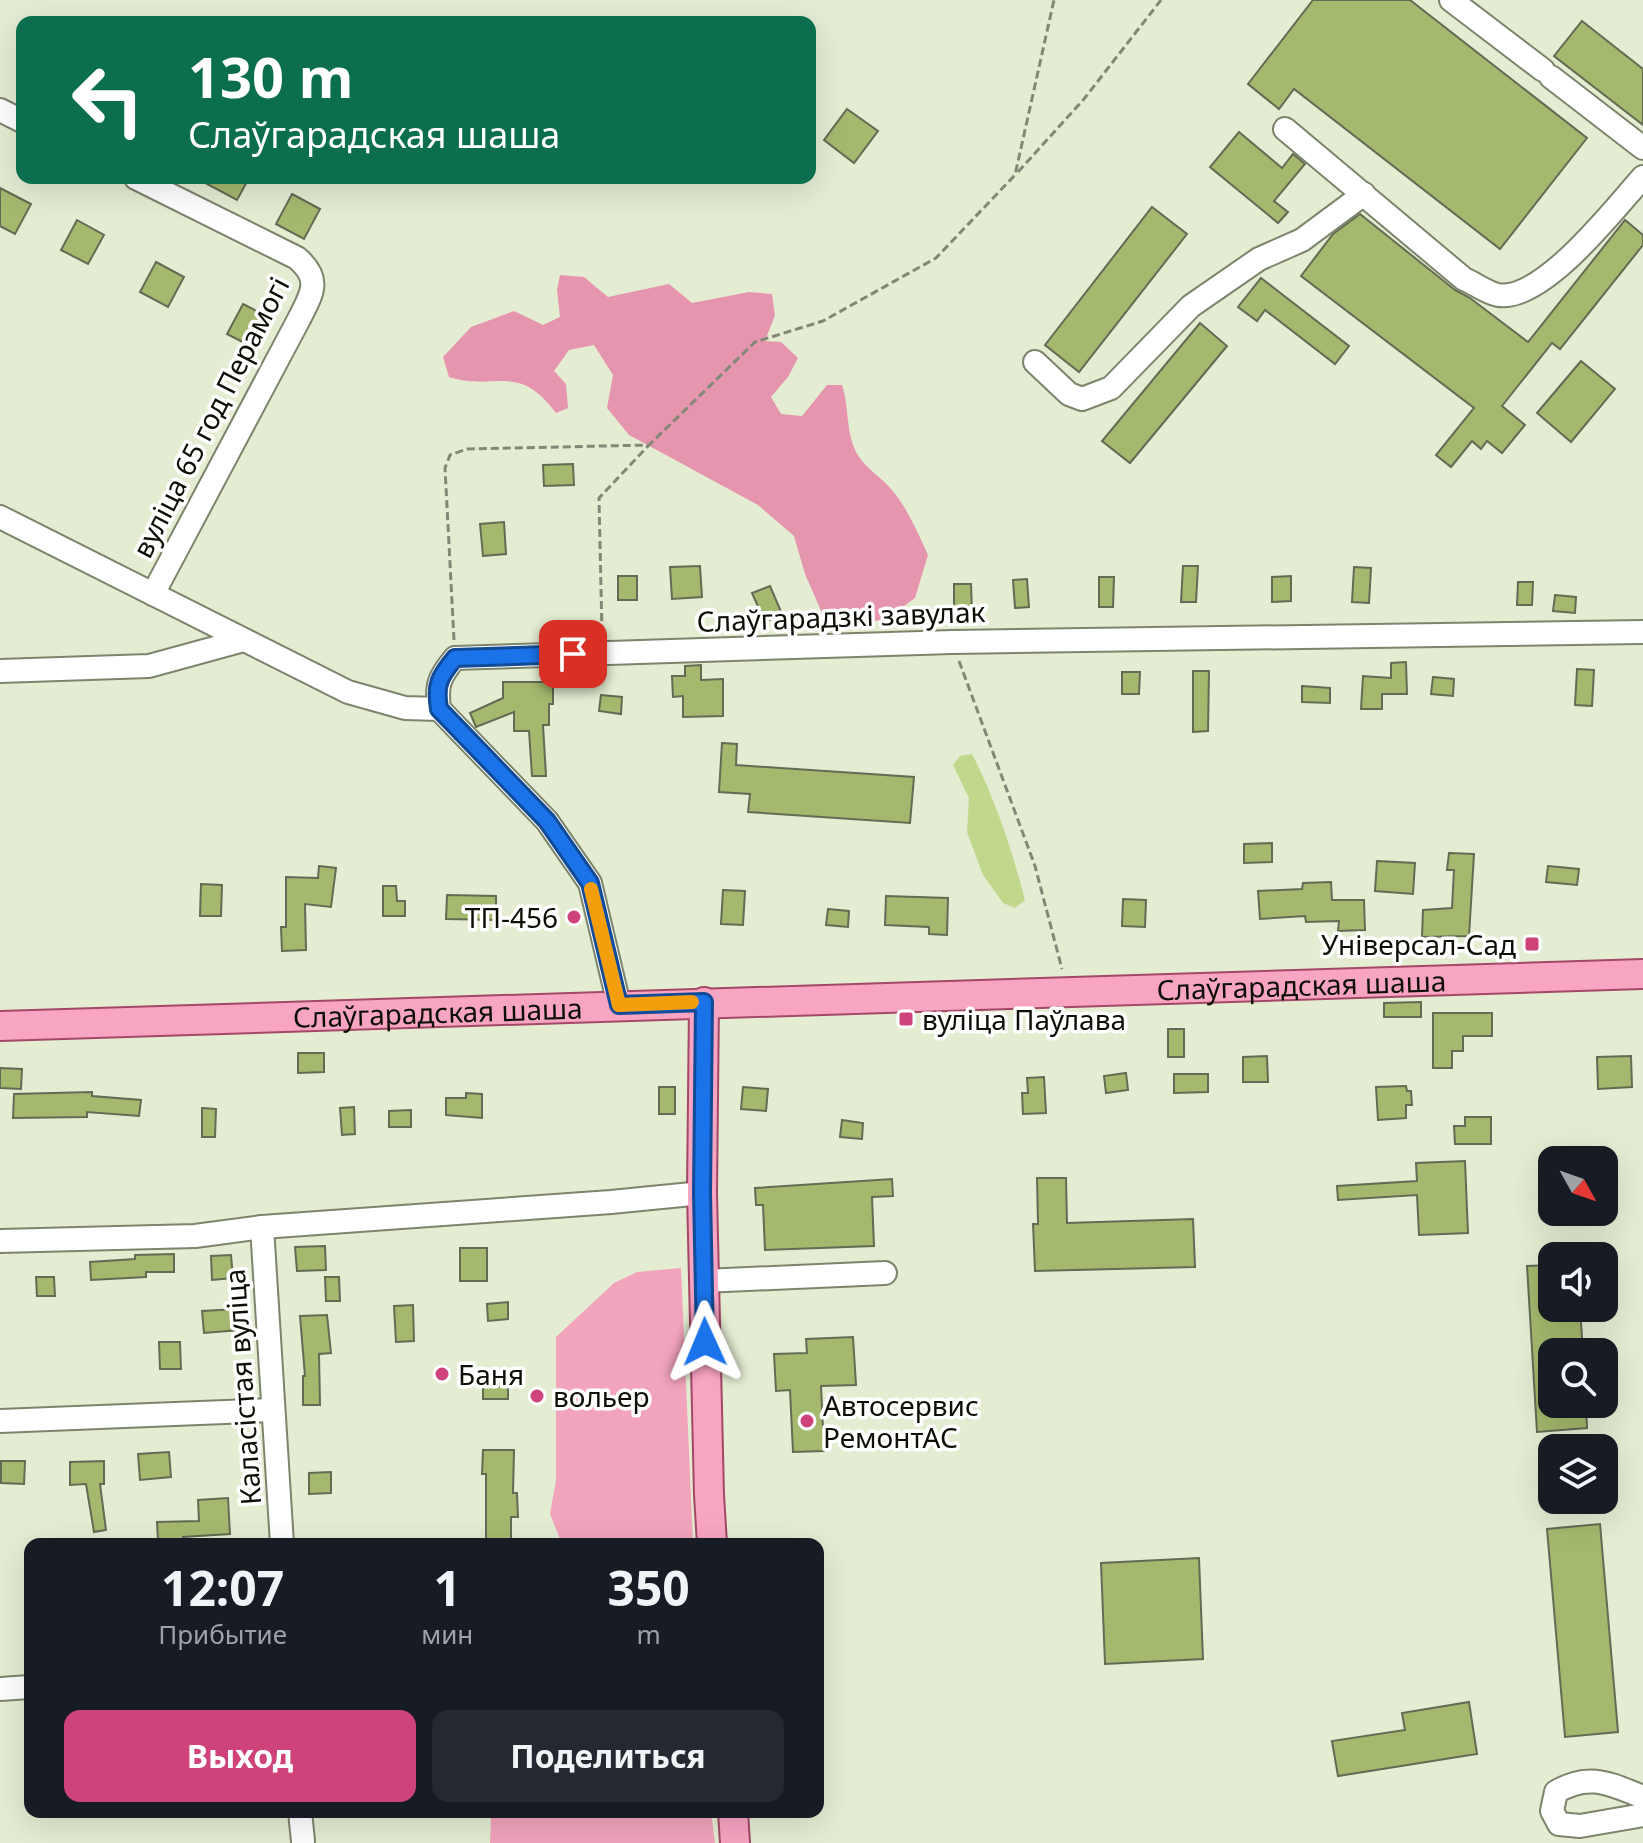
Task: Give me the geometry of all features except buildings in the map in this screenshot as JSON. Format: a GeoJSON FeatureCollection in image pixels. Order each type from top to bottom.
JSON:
{"type":"FeatureCollection","features":[{"type":"Feature","properties":{"kind":"main road","name":"Слаўгарадская шаша"},"geometry":{"type":"LineString","coordinates":[[0,1026],[1643,974]]}},
{"type":"Feature","properties":{"kind":"main road"},"geometry":{"type":"LineString","coordinates":[[704,1002],[702,1193],[712,1538]]}},
{"type":"Feature","properties":{"kind":"main road"},"geometry":{"type":"LineString","coordinates":[[733,1818],[735,1843]]}},
{"type":"Feature","properties":{"kind":"street"},"geometry":{"type":"LineString","coordinates":[[1451,0],[1643,148]]}},
{"type":"Feature","properties":{"kind":"street"},"geometry":{"type":"LineString","coordinates":[[1285,129],[1464,279],[1498,295],[1528,290],[1560,267],[1643,177]]}},
{"type":"Feature","properties":{"kind":"street","name":"вуліца 65 год Перамогі"},"geometry":{"type":"LineString","coordinates":[[148,184],[297,258],[307,267],[312,278],[312,291],[298,321],[153,594]]}},
{"type":"Feature","properties":{"kind":"street"},"geometry":{"type":"LineString","coordinates":[[1035,362],[1069,394],[1082,399],[1111,388],[1191,306],[1259,259],[1302,240],[1364,194]]}},
{"type":"Feature","properties":{"kind":"street"},"geometry":{"type":"LineString","coordinates":[[0,517],[348,692],[405,708],[439,709]]}},
{"type":"Feature","properties":{"kind":"street","name":"Слаўгарадзкі завулак"},"geometry":{"type":"LineString","coordinates":[[455,658],[952,642],[1643,632]]}},
{"type":"Feature","properties":{"kind":"street"},"geometry":{"type":"LineString","coordinates":[[0,671],[149,666],[244,640]]}},
{"type":"Feature","properties":{"kind":"street"},"geometry":{"type":"LineString","coordinates":[[455,658],[444,671],[436,689],[439,709],[547,821],[590,883],[619,1005]]}},
{"type":"Feature","properties":{"kind":"street"},"geometry":{"type":"LineString","coordinates":[[0,1241],[195,1236],[262,1227],[702,1193]]}},
{"type":"Feature","properties":{"kind":"street","name":"Каласістая вуліца"},"geometry":{"type":"LineString","coordinates":[[262,1227],[282,1538]]}},
{"type":"Feature","properties":{"kind":"street"},"geometry":{"type":"LineString","coordinates":[[704,1281],[885,1273]]}},
{"type":"Feature","properties":{"kind":"street"},"geometry":{"type":"LineString","coordinates":[[0,1421],[273,1410]]}},
{"type":"Feature","properties":{"kind":"street"},"geometry":{"type":"LineString","coordinates":[[0,1689],[24,1687]]}},
{"type":"Feature","properties":{"kind":"street"},"geometry":{"type":"LineString","coordinates":[[1643,1797],[1592,1780],[1572,1782],[1556,1792],[1552,1811],[1559,1824],[1580,1826],[1643,1815]]}},
{"type":"Feature","properties":{"kind":"street"},"geometry":{"type":"LineString","coordinates":[[301,1818],[303,1841]]}},
{"type":"Feature","properties":{"kind":"path"},"geometry":{"type":"LineString","coordinates":[[1015,175],[1054,0]]}},
{"type":"Feature","properties":{"kind":"path"},"geometry":{"type":"LineString","coordinates":[[603,653],[599,498],[755,342],[823,321],[936,258],[1084,99],[1161,0]]}},
{"type":"Feature","properties":{"kind":"path"},"geometry":{"type":"LineString","coordinates":[[455,658],[445,468],[450,455],[467,449],[649,445]]}},
{"type":"Feature","properties":{"kind":"path"},"geometry":{"type":"LineString","coordinates":[[952,642],[1035,866],[1064,976]]}},
{"type":"Feature","properties":{"kind":"shaded area"},"geometry":{"type":"Polygon","coordinates":[[[560,275],[584,277],[608,297],[669,284],[692,303],[749,292],[772,294],[775,315],[765,341],[781,342],[798,358],[788,377],[771,397],[781,414],[802,416],[827,385],[842,385],[855,449],[862,461],[902,504],[928,555],[915,598],[888,618],[858,625],[822,613],[805,574],[794,536],[758,505],[629,435],[607,408],[613,375],[594,345],[569,350],[554,371],[566,384],[568,408],[556,413],[542,397],[518,383],[466,381],[449,377],[443,357],[471,327],[514,311],[543,325],[560,317],[557,290],[560,275]]]}},
{"type":"Feature","properties":{"kind":"shaded area"},"geometry":{"type":"Polygon","coordinates":[[[972,754],[996,808],[1020,881],[1025,900],[1015,908],[1003,903],[983,875],[967,832],[969,798],[953,765],[960,756],[972,754]]]}},
{"type":"Feature","properties":{"kind":"shaded area"},"geometry":{"type":"Polygon","coordinates":[[[681,1268],[693,1538],[560,1538],[550,1514],[556,1480],[556,1337],[614,1283],[637,1272],[681,1268]]]}},
{"type":"Feature","properties":{"kind":"shaded area"},"geometry":{"type":"Polygon","coordinates":[[[491,1818],[712,1818],[715,1843],[490,1843],[491,1818]]]}},
{"type":"Feature","properties":{"kind":"slow traffic"},"geometry":{"type":"LineString","coordinates":[[591,889],[619,1005],[692,1002]]}},
{"type":"Feature","properties":{"kind":"place","name":"ТП-456"},"geometry":{"type":"Point","coordinates":[574,917]}},
{"type":"Feature","properties":{"kind":"place","name":"Універсал-Сад"},"geometry":{"type":"Point","coordinates":[1532,944]}},
{"type":"Feature","properties":{"kind":"place","name":"вуліца Паўлава"},"geometry":{"type":"Point","coordinates":[906,1019]}},
{"type":"Feature","properties":{"kind":"place","name":"Баня"},"geometry":{"type":"Point","coordinates":[442,1374]}},
{"type":"Feature","properties":{"kind":"place","name":"вольер"},"geometry":{"type":"Point","coordinates":[537,1396]}},
{"type":"Feature","properties":{"kind":"place","name":"Автосервис РемонтАС"},"geometry":{"type":"Point","coordinates":[807,1421]}},
{"type":"Feature","properties":{"kind":"route"},"geometry":{"type":"LineString","coordinates":[[573,654],[455,658],[444,671],[436,689],[439,709],[547,821],[590,883],[619,1005],[704,1002],[702,1193],[705,1342]]}}]}
